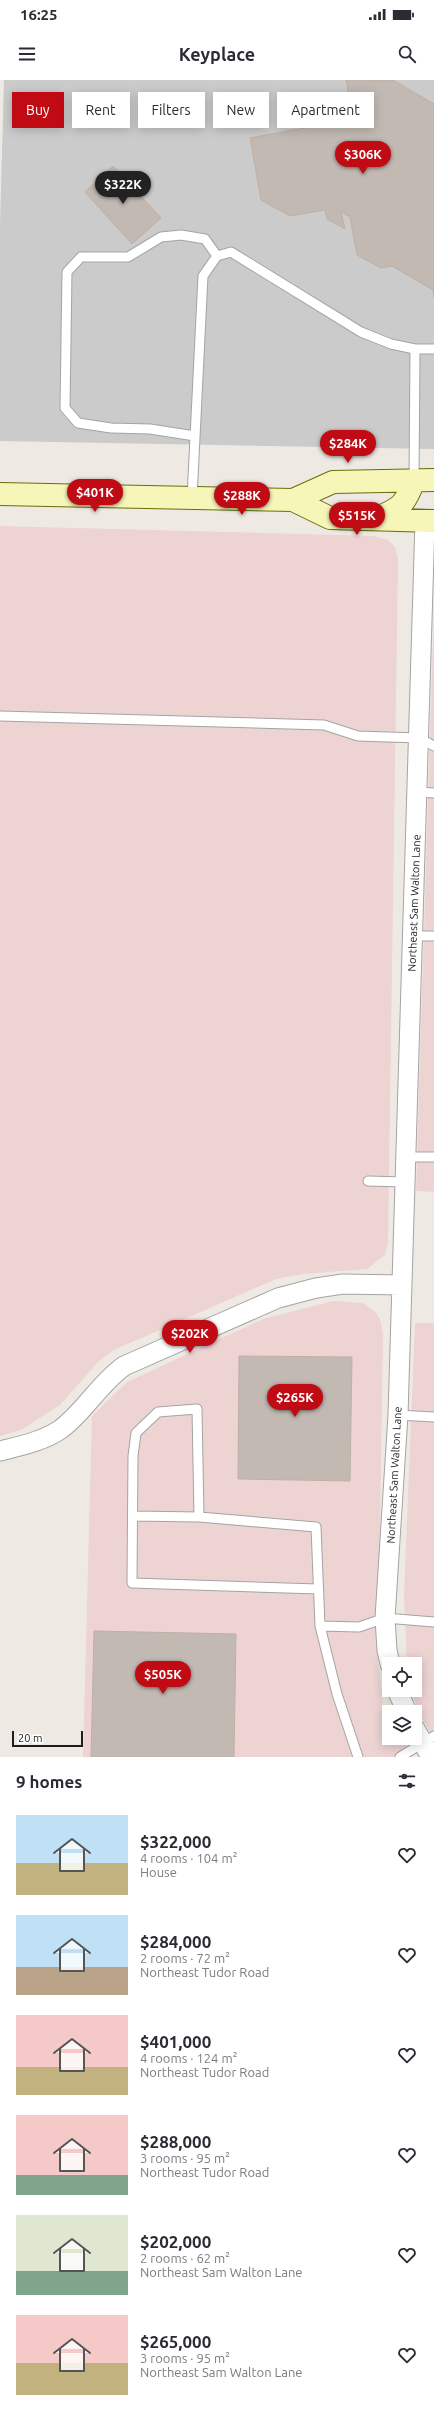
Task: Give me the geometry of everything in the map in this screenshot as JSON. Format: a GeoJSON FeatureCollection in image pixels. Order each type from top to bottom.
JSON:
{"type":"FeatureCollection","features":[{"type":"Feature","properties":{"kind":"street"},"geometry":{"type":"LineString","coordinates":[[293,500],[333,482],[424,480]]}},
{"type":"Feature","properties":{"kind":"street"},"geometry":{"type":"LineString","coordinates":[[375,519],[398,510],[424,480]]}},
{"type":"Feature","properties":{"kind":"street"},"geometry":{"type":"LineString","coordinates":[[0,494],[293,500],[330,518],[375,519],[431,516]]}},
{"type":"Feature","properties":{"kind":"street","name":"Northeast Sam Walton Lane"},"geometry":{"type":"LineString","coordinates":[[388,1657],[386,1650],[385,1618],[398,1415],[413,936],[426,793],[431,516]]}},
{"type":"Feature","properties":{"kind":"street"},"geometry":{"type":"LineString","coordinates":[[0,1451],[26,1445],[60,1429],[108,1378],[124,1366],[278,1298],[316,1288],[343,1284],[402,1285]]}},
{"type":"Feature","properties":{"kind":"lane"},"geometry":{"type":"LineString","coordinates":[[195,436],[150,429],[111,428],[78,423],[65,408],[67,272],[81,257],[128,257],[161,237],[180,235],[205,239],[217,256]]}},
{"type":"Feature","properties":{"kind":"lane"},"geometry":{"type":"LineString","coordinates":[[192,498],[203,276],[217,256],[230,252],[361,332],[391,344],[415,349],[434,348]]}},
{"type":"Feature","properties":{"kind":"lane"},"geometry":{"type":"LineString","coordinates":[[415,349],[424,480]]}},
{"type":"Feature","properties":{"kind":"lane"},"geometry":{"type":"LineString","coordinates":[[0,716],[324,725],[358,736],[426,742]]}},
{"type":"Feature","properties":{"kind":"lane"},"geometry":{"type":"LineString","coordinates":[[413,936],[434,936]]}},
{"type":"Feature","properties":{"kind":"lane"},"geometry":{"type":"LineString","coordinates":[[406,1156],[434,1157]]}},
{"type":"Feature","properties":{"kind":"lane"},"geometry":{"type":"LineString","coordinates":[[368,1181],[405,1182]]}},
{"type":"Feature","properties":{"kind":"lane"},"geometry":{"type":"LineString","coordinates":[[199,1517],[197,1408],[158,1412],[136,1433],[133,1456],[132,1583],[318,1589]]}},
{"type":"Feature","properties":{"kind":"lane"},"geometry":{"type":"LineString","coordinates":[[398,1415],[434,1417]]}},
{"type":"Feature","properties":{"kind":"lane"},"geometry":{"type":"LineString","coordinates":[[133,1516],[199,1517],[316,1527],[320,1626],[337,1694],[358,1757]]}},
{"type":"Feature","properties":{"kind":"lane"},"geometry":{"type":"LineString","coordinates":[[320,1626],[359,1628],[385,1618],[434,1622]]}},
{"type":"Feature","properties":{"kind":"lane"},"geometry":{"type":"LineString","coordinates":[[400,1757],[425,1741]]}},
{"type":"Feature","properties":{"kind":"shaded area"},"geometry":{"type":"Polygon","coordinates":[[[4,80],[434,80],[434,449],[0,441],[0,225],[4,80]]]}},
{"type":"Feature","properties":{"kind":"shaded area"},"geometry":{"type":"Polygon","coordinates":[[[0,526],[374,536],[388,540],[395,547],[398,560],[388,1242],[385,1255],[367,1269],[303,1274],[276,1279],[114,1350],[99,1361],[60,1405],[21,1430],[0,1436],[0,526]]]}},
{"type":"Feature","properties":{"kind":"shaded area"},"geometry":{"type":"Polygon","coordinates":[[[434,606],[434,1192],[416,1191],[434,606]]]}},
{"type":"Feature","properties":{"kind":"shaded area"},"geometry":{"type":"Polygon","coordinates":[[[333,1301],[363,1303],[375,1312],[380,1319],[383,1334],[378,1660],[384,1705],[382,1705],[382,1745],[406,1745],[413,1757],[83,1757],[92,1416],[127,1382],[263,1319],[333,1301]]]}},
{"type":"Feature","properties":{"kind":"shaded area"},"geometry":{"type":"Polygon","coordinates":[[[415,1323],[434,1323],[434,1738],[422,1718],[422,1705],[417,1705],[414,1697],[422,1697],[422,1657],[407,1657],[404,1594],[415,1323]]]}},
{"type":"Feature","properties":{"kind":"building"},"geometry":{"type":"Polygon","coordinates":[[[346,80],[393,80],[434,104],[434,298],[433,290],[392,266],[381,268],[357,255],[350,217],[341,212],[345,229],[327,219],[325,210],[290,216],[261,200],[250,138],[304,128],[374,128],[374,92],[348,92],[346,80]]]}},
{"type":"Feature","properties":{"kind":"building"},"geometry":{"type":"Polygon","coordinates":[[[113,166],[161,218],[132,244],[85,192],[113,166]]]}},
{"type":"Feature","properties":{"kind":"building"},"geometry":{"type":"Polygon","coordinates":[[[239,1356],[352,1357],[350,1481],[238,1479],[239,1356]]]}},
{"type":"Feature","properties":{"kind":"building"},"geometry":{"type":"Polygon","coordinates":[[[94,1631],[236,1634],[234,1757],[91,1757],[94,1631]]]}}]}
